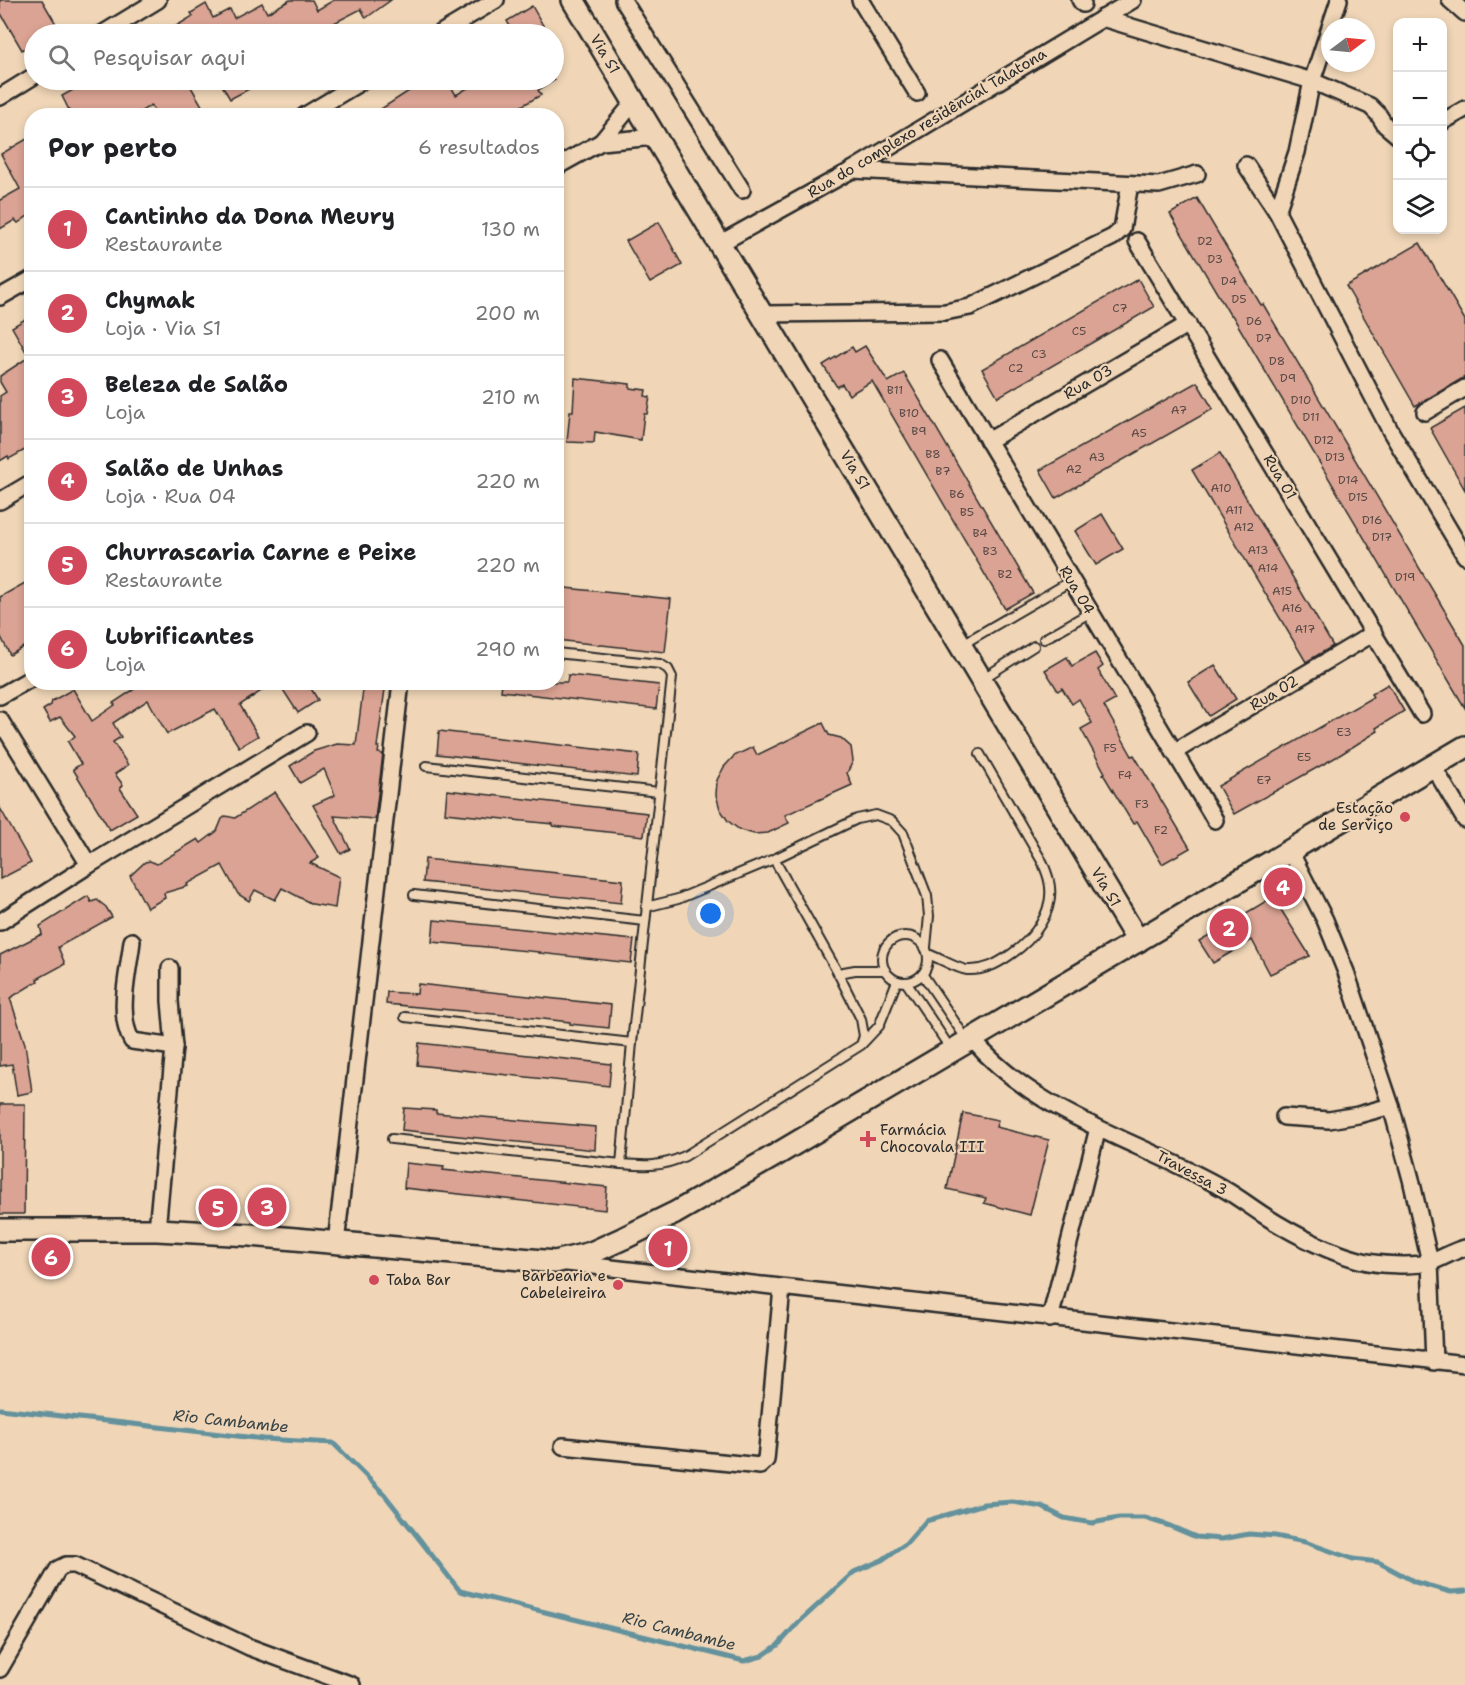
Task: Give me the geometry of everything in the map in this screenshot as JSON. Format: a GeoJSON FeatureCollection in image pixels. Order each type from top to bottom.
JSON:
{"type":"FeatureCollection","features":[{"type":"Feature","properties":{"kind":"street"},"geometry":{"type":"LineString","coordinates":[[118,24],[158,0]]}},
{"type":"Feature","properties":{"kind":"street"},"geometry":{"type":"LineString","coordinates":[[456,24],[496,0]]}},
{"type":"Feature","properties":{"kind":"street","name":"Via S1"},"geometry":{"type":"LineString","coordinates":[[573,0],[1138,941]]}},
{"type":"Feature","properties":{"kind":"street"},"geometry":{"type":"LineString","coordinates":[[623,0],[742,190]]}},
{"type":"Feature","properties":{"kind":"street"},"geometry":{"type":"LineString","coordinates":[[860,0],[916,93]]}},
{"type":"Feature","properties":{"kind":"street","name":"Rua do complexo residêncial Talatona"},"geometry":{"type":"LineString","coordinates":[[719,244],[852,170],[1133,0]]}},
{"type":"Feature","properties":{"kind":"street"},"geometry":{"type":"LineString","coordinates":[[1277,212],[1297,152],[1312,81],[1339,0]]}},
{"type":"Feature","properties":{"kind":"street"},"geometry":{"type":"LineString","coordinates":[[1450,0],[1465,13]]}},
{"type":"Feature","properties":{"kind":"street"},"geometry":{"type":"LineString","coordinates":[[1102,18],[1312,81],[1370,106],[1393,132]]}},
{"type":"Feature","properties":{"kind":"street"},"geometry":{"type":"LineString","coordinates":[[0,97],[24,82]]}},
{"type":"Feature","properties":{"kind":"street"},"geometry":{"type":"LineString","coordinates":[[317,108],[347,90]]}},
{"type":"Feature","properties":{"kind":"street"},"geometry":{"type":"LineString","coordinates":[[564,163],[601,142],[634,102]]}},
{"type":"Feature","properties":{"kind":"street"},"geometry":{"type":"LineString","coordinates":[[1447,120],[1465,109]]}},
{"type":"Feature","properties":{"kind":"street"},"geometry":{"type":"LineString","coordinates":[[601,142],[654,137]]}},
{"type":"Feature","properties":{"kind":"street"},"geometry":{"type":"LineString","coordinates":[[1246,165],[1277,212],[1391,432],[1465,556]]}},
{"type":"Feature","properties":{"kind":"street"},"geometry":{"type":"LineString","coordinates":[[852,170],[1159,185],[1197,174]]}},
{"type":"Feature","properties":{"kind":"street"},"geometry":{"type":"LineString","coordinates":[[761,314],[945,312],[970,307],[1113,237],[1122,229],[1130,184]]}},
{"type":"Feature","properties":{"kind":"street","name":"Rua 01"},"geometry":{"type":"LineString","coordinates":[[1137,241],[1422,714]]}},
{"type":"Feature","properties":{"kind":"street"},"geometry":{"type":"LineString","coordinates":[[0,297],[24,284]]}},
{"type":"Feature","properties":{"kind":"street","name":"Rua 03"},"geometry":{"type":"LineString","coordinates":[[988,441],[1188,324]]}},
{"type":"Feature","properties":{"kind":"street","name":"Rua 04"},"geometry":{"type":"LineString","coordinates":[[940,360],[1215,820]]}},
{"type":"Feature","properties":{"kind":"street"},"geometry":{"type":"LineString","coordinates":[[1425,412],[1465,388]]}},
{"type":"Feature","properties":{"kind":"street"},"geometry":{"type":"LineString","coordinates":[[0,501],[24,487]]}},
{"type":"Feature","properties":{"kind":"street","name":"Rua 02"},"geometry":{"type":"LineString","coordinates":[[1174,752],[1374,633]]}},
{"type":"Feature","properties":{"kind":"street"},"geometry":{"type":"LineString","coordinates":[[0,696],[24,682]]}},
{"type":"Feature","properties":{"kind":"street"},"geometry":{"type":"LineString","coordinates":[[336,1243],[400,690]]}},
{"type":"Feature","properties":{"kind":"street"},"geometry":{"type":"LineString","coordinates":[[0,720],[89,865]]}},
{"type":"Feature","properties":{"kind":"street"},"geometry":{"type":"LineString","coordinates":[[0,922],[89,865],[307,733]]}},
{"type":"Feature","properties":{"kind":"street"},"geometry":{"type":"LineString","coordinates":[[555,1262],[591,1253],[675,1213],[1465,747]]}},
{"type":"Feature","properties":{"kind":"street"},"geometry":{"type":"LineString","coordinates":[[1433,766],[1465,820]]}},
{"type":"Feature","properties":{"kind":"street"},"geometry":{"type":"LineString","coordinates":[[1290,851],[1325,920],[1346,972],[1391,1106],[1430,1262],[1434,1362]]}},
{"type":"Feature","properties":{"kind":"street"},"geometry":{"type":"LineString","coordinates":[[132,941],[123,1012],[128,1034],[132,1041],[174,1047]]}},
{"type":"Feature","properties":{"kind":"street"},"geometry":{"type":"LineString","coordinates":[[157,1230],[174,1047],[170,968]]}},
{"type":"Feature","properties":{"kind":"street","name":"Travessa 3"},"geometry":{"type":"LineString","coordinates":[[964,1043],[1045,1101],[1225,1189],[1266,1217],[1313,1244],[1361,1261],[1408,1265],[1430,1262],[1465,1248]]}},
{"type":"Feature","properties":{"kind":"street"},"geometry":{"type":"LineString","coordinates":[[1284,1117],[1329,1120],[1391,1106]]}},
{"type":"Feature","properties":{"kind":"street"},"geometry":{"type":"LineString","coordinates":[[1050,1319],[1098,1128]]}},
{"type":"Feature","properties":{"kind":"street"},"geometry":{"type":"LineString","coordinates":[[0,1230],[157,1230],[250,1235],[555,1262],[1465,1364]]}},
{"type":"Feature","properties":{"kind":"street"},"geometry":{"type":"LineString","coordinates":[[563,1446],[760,1466],[766,1460],[782,1288]]}},
{"type":"Feature","properties":{"kind":"street"},"geometry":{"type":"LineString","coordinates":[[0,1669],[58,1569],[66,1564],[75,1565],[249,1647],[352,1685]]}},
{"type":"Feature","properties":{"kind":"lane"},"geometry":{"type":"LineString","coordinates":[[961,646],[1071,581]]}},
{"type":"Feature","properties":{"kind":"lane"},"geometry":{"type":"LineString","coordinates":[[1044,639],[1090,612]]}},
{"type":"Feature","properties":{"kind":"lane"},"geometry":{"type":"LineString","coordinates":[[981,680],[1034,646]]}},
{"type":"Feature","properties":{"kind":"lane"},"geometry":{"type":"LineString","coordinates":[[564,653],[660,664],[668,669],[672,677],[646,907],[621,1164]]}},
{"type":"Feature","properties":{"kind":"lane"},"geometry":{"type":"LineString","coordinates":[[964,1043],[902,982],[890,976],[882,963],[884,949],[894,938],[915,937],[927,951],[964,970],[978,970],[995,965],[1025,945],[1044,920],[1050,882],[1043,863],[980,754]]}},
{"type":"Feature","properties":{"kind":"lane"},"geometry":{"type":"LineString","coordinates":[[426,766],[659,792]]}},
{"type":"Feature","properties":{"kind":"lane"},"geometry":{"type":"LineString","coordinates":[[646,907],[678,899],[774,859],[857,819],[876,815],[892,821],[903,833],[927,896],[928,961],[922,975],[915,980],[902,982]]}},
{"type":"Feature","properties":{"kind":"lane"},"geometry":{"type":"LineString","coordinates":[[774,859],[861,1019],[864,1036],[861,1045]]}},
{"type":"Feature","properties":{"kind":"lane"},"geometry":{"type":"LineString","coordinates":[[414,895],[645,921]]}},
{"type":"Feature","properties":{"kind":"lane"},"geometry":{"type":"LineString","coordinates":[[838,973],[855,970],[885,970]]}},
{"type":"Feature","properties":{"kind":"lane"},"geometry":{"type":"LineString","coordinates":[[922,975],[964,1043]]}},
{"type":"Feature","properties":{"kind":"lane"},"geometry":{"type":"LineString","coordinates":[[392,1139],[621,1164],[651,1166],[670,1163],[685,1156],[861,1045],[879,1026],[902,982]]}},
{"type":"Feature","properties":{"kind":"lane"},"geometry":{"type":"LineString","coordinates":[[405,1017],[632,1043]]}},
{"type":"Feature","properties":{"kind":"building"},"geometry":{"type":"Polygon","coordinates":[[[0,0],[42,0],[56,24],[24,24],[24,49],[22,50],[0,12],[0,0]]]}},
{"type":"Feature","properties":{"kind":"building"},"geometry":{"type":"Polygon","coordinates":[[[290,0],[312,0],[317,10],[334,0],[391,0],[366,18],[361,9],[332,24],[180,24],[193,16],[191,13],[206,4],[213,18],[230,9],[234,18],[262,3],[267,13],[290,0]]]}},
{"type":"Feature","properties":{"kind":"building"},"geometry":{"type":"Polygon","coordinates":[[[532,6],[542,24],[509,24],[507,21],[532,6]]]}},
{"type":"Feature","properties":{"kind":"building"},"geometry":{"type":"Polygon","coordinates":[[[73,90],[193,90],[203,108],[153,108],[151,105],[146,108],[68,108],[62,96],[73,90]]]}},
{"type":"Feature","properties":{"kind":"building"},"geometry":{"type":"Polygon","coordinates":[[[225,90],[247,90],[230,99],[225,90]]]}},
{"type":"Feature","properties":{"kind":"building"},"geometry":{"type":"Polygon","coordinates":[[[410,90],[453,90],[456,95],[464,90],[538,90],[541,95],[518,108],[382,108],[410,90]]]}},
{"type":"Feature","properties":{"kind":"building"},"geometry":{"type":"Polygon","coordinates":[[[24,141],[24,219],[18,223],[15,220],[0,229],[0,200],[20,189],[1,154],[24,141]]]}},
{"type":"Feature","properties":{"kind":"building"},"geometry":{"type":"Polygon","coordinates":[[[1197,198],[1261,305],[1263,304],[1465,645],[1465,708],[1170,214],[1197,198]]]}},
{"type":"Feature","properties":{"kind":"building"},"geometry":{"type":"Polygon","coordinates":[[[659,222],[682,265],[650,283],[626,241],[659,222]]]}},
{"type":"Feature","properties":{"kind":"building"},"geometry":{"type":"Polygon","coordinates":[[[1420,243],[1465,320],[1465,377],[1415,406],[1346,286],[1420,243]]]}},
{"type":"Feature","properties":{"kind":"building"},"geometry":{"type":"Polygon","coordinates":[[[1138,279],[1154,307],[998,397],[982,369],[1138,279]]]}},
{"type":"Feature","properties":{"kind":"building"},"geometry":{"type":"Polygon","coordinates":[[[24,320],[24,348],[12,327],[24,320]]]}},
{"type":"Feature","properties":{"kind":"building"},"geometry":{"type":"Polygon","coordinates":[[[865,346],[888,382],[904,373],[1033,593],[1005,609],[872,381],[849,395],[842,384],[837,387],[823,365],[852,347],[855,352],[865,346]]]}},
{"type":"Feature","properties":{"kind":"building"},"geometry":{"type":"Polygon","coordinates":[[[24,360],[24,451],[0,461],[0,396],[6,392],[0,382],[0,376],[24,360]]]}},
{"type":"Feature","properties":{"kind":"building"},"geometry":{"type":"Polygon","coordinates":[[[575,378],[630,384],[630,388],[646,390],[645,396],[650,397],[647,414],[644,414],[641,440],[595,432],[594,443],[567,442],[570,411],[573,411],[575,378]]]}},
{"type":"Feature","properties":{"kind":"building"},"geometry":{"type":"Polygon","coordinates":[[[1197,382],[1213,409],[1056,498],[1040,470],[1197,382]]]}},
{"type":"Feature","properties":{"kind":"building"},"geometry":{"type":"Polygon","coordinates":[[[1465,408],[1465,490],[1430,428],[1465,408]]]}},
{"type":"Feature","properties":{"kind":"building"},"geometry":{"type":"Polygon","coordinates":[[[1220,453],[1333,646],[1306,662],[1192,470],[1220,453]]]}},
{"type":"Feature","properties":{"kind":"building"},"geometry":{"type":"Polygon","coordinates":[[[1102,514],[1123,549],[1096,565],[1075,531],[1102,514]]]}},
{"type":"Feature","properties":{"kind":"building"},"geometry":{"type":"Polygon","coordinates":[[[24,584],[24,647],[10,655],[0,635],[0,597],[24,584]]]}},
{"type":"Feature","properties":{"kind":"building"},"geometry":{"type":"Polygon","coordinates":[[[564,588],[671,599],[665,652],[564,641],[564,588]]]}},
{"type":"Feature","properties":{"kind":"building"},"geometry":{"type":"Polygon","coordinates":[[[1095,653],[1103,666],[1098,670],[1115,700],[1104,706],[1132,756],[1134,755],[1190,848],[1162,864],[1137,821],[1133,824],[1103,774],[1105,773],[1081,729],[1092,723],[1079,699],[1072,704],[1062,688],[1058,691],[1045,670],[1067,657],[1072,666],[1095,653]]]}},
{"type":"Feature","properties":{"kind":"building"},"geometry":{"type":"Polygon","coordinates":[[[1215,665],[1236,699],[1209,716],[1188,682],[1215,665]]]}},
{"type":"Feature","properties":{"kind":"building"},"geometry":{"type":"Polygon","coordinates":[[[568,675],[659,685],[656,709],[501,691],[564,690],[564,682],[567,682],[568,675]]]}},
{"type":"Feature","properties":{"kind":"building"},"geometry":{"type":"Polygon","coordinates":[[[1388,684],[1404,711],[1376,728],[1378,731],[1338,756],[1234,814],[1218,786],[1373,697],[1371,694],[1388,684]]]}},
{"type":"Feature","properties":{"kind":"building"},"geometry":{"type":"Polygon","coordinates":[[[71,690],[74,690],[92,721],[115,705],[113,703],[133,690],[263,690],[240,705],[258,736],[239,747],[215,709],[167,734],[148,700],[113,723],[121,737],[113,742],[128,765],[115,774],[123,785],[120,788],[137,814],[110,830],[73,769],[81,764],[68,742],[75,736],[60,717],[50,722],[43,710],[51,705],[52,701],[71,690]]]}},
{"type":"Feature","properties":{"kind":"building"},"geometry":{"type":"Polygon","coordinates":[[[283,690],[312,690],[318,700],[298,713],[283,690]]]}},
{"type":"Feature","properties":{"kind":"building"},"geometry":{"type":"Polygon","coordinates":[[[363,690],[385,690],[377,747],[379,747],[378,753],[383,754],[375,819],[334,816],[350,849],[341,854],[313,805],[335,795],[324,769],[300,783],[290,766],[314,751],[337,744],[356,745],[363,690]]]}},
{"type":"Feature","properties":{"kind":"building"},"geometry":{"type":"Polygon","coordinates":[[[823,723],[829,735],[841,738],[851,747],[853,761],[847,773],[852,785],[785,815],[789,823],[768,833],[754,834],[740,830],[728,821],[720,809],[716,795],[717,780],[724,767],[734,756],[753,747],[757,755],[823,723]]]}},
{"type":"Feature","properties":{"kind":"building"},"geometry":{"type":"Polygon","coordinates":[[[439,731],[639,754],[637,777],[437,754],[439,731]]]}},
{"type":"Feature","properties":{"kind":"building"},"geometry":{"type":"Polygon","coordinates":[[[447,790],[647,813],[644,836],[445,813],[447,790]]]}},
{"type":"Feature","properties":{"kind":"building"},"geometry":{"type":"Polygon","coordinates":[[[275,792],[319,858],[310,863],[339,877],[335,908],[312,904],[282,888],[275,900],[255,890],[249,901],[238,894],[222,865],[187,884],[188,886],[164,893],[165,898],[147,908],[130,876],[145,862],[150,861],[157,864],[198,839],[201,843],[217,831],[222,819],[226,816],[235,818],[275,792]]]}},
{"type":"Feature","properties":{"kind":"building"},"geometry":{"type":"Polygon","coordinates":[[[0,808],[31,863],[0,879],[0,808]]]}},
{"type":"Feature","properties":{"kind":"building"},"geometry":{"type":"Polygon","coordinates":[[[425,859],[623,880],[621,903],[423,882],[425,859]]]}},
{"type":"Feature","properties":{"kind":"building"},"geometry":{"type":"Polygon","coordinates":[[[88,896],[91,902],[97,900],[106,907],[112,917],[58,947],[65,964],[37,979],[38,981],[10,998],[25,1044],[32,1092],[17,1095],[12,1064],[0,1066],[0,955],[42,934],[40,926],[88,896]]]}},
{"type":"Feature","properties":{"kind":"building"},"geometry":{"type":"Polygon","coordinates":[[[1273,897],[1310,956],[1270,974],[1252,940],[1213,963],[1199,941],[1273,897]]]}},
{"type":"Feature","properties":{"kind":"building"},"geometry":{"type":"Polygon","coordinates":[[[434,920],[634,940],[631,963],[432,942],[434,920]]]}},
{"type":"Feature","properties":{"kind":"building"},"geometry":{"type":"Polygon","coordinates":[[[418,984],[611,1005],[609,1028],[516,1016],[386,1004],[387,992],[417,994],[418,984]]]}},
{"type":"Feature","properties":{"kind":"building"},"geometry":{"type":"Polygon","coordinates":[[[419,1043],[611,1064],[609,1086],[417,1065],[419,1043]]]}},
{"type":"Feature","properties":{"kind":"building"},"geometry":{"type":"Polygon","coordinates":[[[0,1104],[25,1104],[24,1214],[0,1214],[0,1104]]]}},
{"type":"Feature","properties":{"kind":"building"},"geometry":{"type":"Polygon","coordinates":[[[404,1108],[436,1110],[436,1113],[596,1127],[595,1150],[402,1130],[404,1108]]]}},
{"type":"Feature","properties":{"kind":"building"},"geometry":{"type":"Polygon","coordinates":[[[963,1113],[998,1120],[996,1127],[1049,1140],[1030,1215],[984,1203],[986,1198],[947,1189],[963,1113]]]}},
{"type":"Feature","properties":{"kind":"building"},"geometry":{"type":"Polygon","coordinates":[[[406,1163],[444,1167],[443,1170],[607,1187],[605,1210],[404,1188],[406,1163]]]}},
{"type":"Feature","properties":{"kind":"waterway","name":"Rio Cambambe"},"geometry":{"type":"LineString","coordinates":[[0,1409],[264,1439],[333,1443],[384,1494],[460,1591],[744,1661],[762,1656],[778,1645],[799,1622],[854,1572],[882,1560],[907,1543],[926,1521],[984,1504],[1013,1502],[1042,1507],[1064,1518],[1092,1523],[1119,1518],[1145,1518],[1196,1537],[1222,1539],[1249,1534],[1275,1536],[1305,1542],[1353,1559],[1378,1562],[1415,1582],[1451,1592],[1465,1591]]}},
{"type":"Feature","properties":{"kind":"place","name":"Estação de Serviço"},"geometry":{"type":"Point","coordinates":[1405,817]}},
{"type":"Feature","properties":{"kind":"place","name":"Salão de Unhas"},"geometry":{"type":"Point","coordinates":[1283,887]}},
{"type":"Feature","properties":{"kind":"place","name":"Chymak"},"geometry":{"type":"Point","coordinates":[1229,928]}},
{"type":"Feature","properties":{"kind":"place","name":"Farmácia Chocovala III"},"geometry":{"type":"Point","coordinates":[868,1139]}},
{"type":"Feature","properties":{"kind":"place","name":"Beleza de Salão"},"geometry":{"type":"Point","coordinates":[267,1207]}},
{"type":"Feature","properties":{"kind":"place","name":"Churrascaria Carne e Peixe"},"geometry":{"type":"Point","coordinates":[218,1208]}},
{"type":"Feature","properties":{"kind":"place","name":"Cantinho da Dona Meury"},"geometry":{"type":"Point","coordinates":[668,1248]}},
{"type":"Feature","properties":{"kind":"place","name":"Lubrificantes"},"geometry":{"type":"Point","coordinates":[51,1257]}},
{"type":"Feature","properties":{"kind":"place","name":"Taba Bar"},"geometry":{"type":"Point","coordinates":[374,1280]}},
{"type":"Feature","properties":{"kind":"place","name":"Barbearia e Cabeleireira"},"geometry":{"type":"Point","coordinates":[618,1285]}}]}
